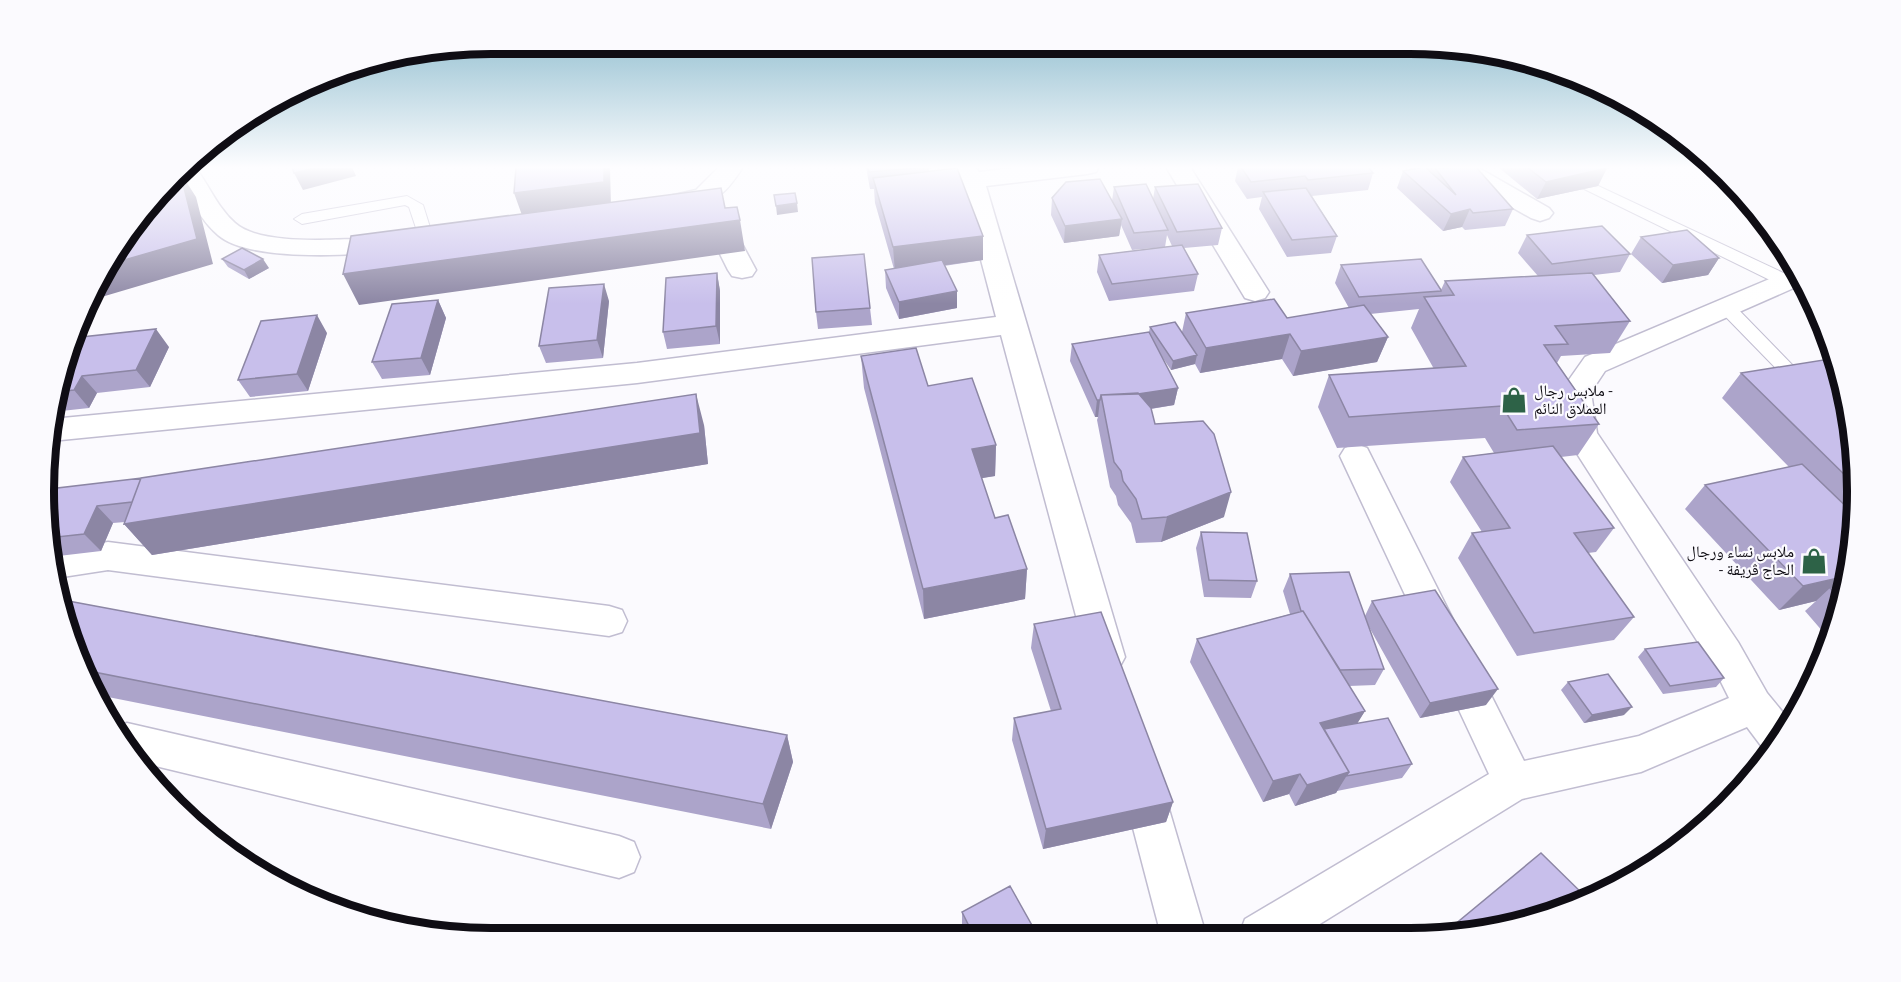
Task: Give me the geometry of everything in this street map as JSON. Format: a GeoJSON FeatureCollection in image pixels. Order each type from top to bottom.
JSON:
{"type":"FeatureCollection","features":[{"type":"Feature","properties":{"kind":"street"},"geometry":{"type":"LineString","coordinates":[[214,213],[228,231],[268,244],[301,247],[382,244],[436,235]]}},
{"type":"Feature","properties":{"kind":"street"},"geometry":{"type":"LineString","coordinates":[[713,213],[742,270]]}},
{"type":"Feature","properties":{"kind":"street"},"geometry":{"type":"LineString","coordinates":[[979,213],[1113,682]]}},
{"type":"Feature","properties":{"kind":"street"},"geometry":{"type":"LineString","coordinates":[[1206,213],[1255,291]]}},
{"type":"Feature","properties":{"kind":"street"},"geometry":{"type":"LineString","coordinates":[[1774,732],[1753,705],[1725,653],[1581,435],[1576,391],[1595,364],[1791,279]]}},
{"type":"Feature","properties":{"kind":"street"},"geometry":{"type":"LineString","coordinates":[[59,429],[637,373],[1012,324]]}},
{"type":"Feature","properties":{"kind":"street"},"geometry":{"type":"LineString","coordinates":[[1356,456],[1513,782]]}},
{"type":"Feature","properties":{"kind":"street"},"geometry":{"type":"LineString","coordinates":[[60,564],[108,556],[609,621]]}},
{"type":"Feature","properties":{"kind":"street"},"geometry":{"type":"LineString","coordinates":[[1273,928],[1513,782],[1641,754],[1753,705]]}},
{"type":"Feature","properties":{"kind":"street"},"geometry":{"type":"LineString","coordinates":[[134,743],[619,856]]}},
{"type":"Feature","properties":{"kind":"street"},"geometry":{"type":"LineString","coordinates":[[1132,751],[1182,928]]}},
{"type":"Feature","properties":{"kind":"lane"},"geometry":{"type":"LineString","coordinates":[[302,219],[336,213]]}},
{"type":"Feature","properties":{"kind":"lane"},"geometry":{"type":"LineString","coordinates":[[421,213],[436,235]]}},
{"type":"Feature","properties":{"kind":"lane"},"geometry":{"type":"LineString","coordinates":[[1650,213],[1790,276]]}},
{"type":"Feature","properties":{"kind":"lane"},"geometry":{"type":"LineString","coordinates":[[1726,307],[1814,398]]}},
{"type":"Feature","properties":{"kind":"building"},"geometry":{"type":"Polygon","coordinates":[[[154,213],[190,213],[197,239],[120,261],[154,213]]]}},
{"type":"Feature","properties":{"kind":"building"},"geometry":{"type":"Polygon","coordinates":[[[530,213],[738,213],[740,220],[343,274],[351,236],[530,213]]]}},
{"type":"Feature","properties":{"kind":"building"},"geometry":{"type":"Polygon","coordinates":[[[883,213],[974,213],[983,236],[893,247],[883,213]]]}},
{"type":"Feature","properties":{"kind":"building"},"geometry":{"type":"Polygon","coordinates":[[[1059,213],[1119,213],[1122,219],[1065,226],[1059,213]]]}},
{"type":"Feature","properties":{"kind":"building"},"geometry":{"type":"Polygon","coordinates":[[[1125,213],[1160,213],[1168,230],[1134,233],[1125,213]]]}},
{"type":"Feature","properties":{"kind":"building"},"geometry":{"type":"Polygon","coordinates":[[[1168,213],[1214,213],[1222,228],[1177,232],[1168,213]]]}},
{"type":"Feature","properties":{"kind":"building"},"geometry":{"type":"Polygon","coordinates":[[[1276,213],[1322,213],[1337,236],[1292,240],[1276,213]]]}},
{"type":"Feature","properties":{"kind":"building"},"geometry":{"type":"Polygon","coordinates":[[[1602,226],[1630,254],[1552,264],[1527,235],[1602,226]]]}},
{"type":"Feature","properties":{"kind":"building"},"geometry":{"type":"Polygon","coordinates":[[[1687,230],[1719,258],[1673,265],[1641,237],[1687,230]]]}},
{"type":"Feature","properties":{"kind":"building"},"geometry":{"type":"Polygon","coordinates":[[[1182,245],[1198,274],[1112,284],[1099,255],[1182,245]]]}},
{"type":"Feature","properties":{"kind":"building"},"geometry":{"type":"Polygon","coordinates":[[[242,248],[263,259],[244,270],[222,259],[242,248]]]}},
{"type":"Feature","properties":{"kind":"building"},"geometry":{"type":"Polygon","coordinates":[[[864,254],[870,308],[816,312],[812,258],[864,254]]]}},
{"type":"Feature","properties":{"kind":"building"},"geometry":{"type":"Polygon","coordinates":[[[1421,259],[1441,291],[1359,297],[1341,265],[1421,259]]]}},
{"type":"Feature","properties":{"kind":"building"},"geometry":{"type":"Polygon","coordinates":[[[942,260],[957,291],[899,302],[885,270],[942,260]]]}},
{"type":"Feature","properties":{"kind":"building"},"geometry":{"type":"Polygon","coordinates":[[[717,273],[716,326],[663,332],[666,278],[717,273]]]}},
{"type":"Feature","properties":{"kind":"building"},"geometry":{"type":"Polygon","coordinates":[[[1592,273],[1630,321],[1555,326],[1568,344],[1544,345],[1599,424],[1517,430],[1502,406],[1349,417],[1329,375],[1466,366],[1424,297],[1454,295],[1445,281],[1592,273]]]}},
{"type":"Feature","properties":{"kind":"building"},"geometry":{"type":"Polygon","coordinates":[[[604,284],[597,340],[539,346],[549,288],[604,284]]]}},
{"type":"Feature","properties":{"kind":"building"},"geometry":{"type":"Polygon","coordinates":[[[1274,299],[1287,318],[1364,305],[1388,337],[1301,351],[1290,334],[1206,348],[1186,313],[1274,299]]]}},
{"type":"Feature","properties":{"kind":"building"},"geometry":{"type":"Polygon","coordinates":[[[438,300],[421,358],[372,362],[392,304],[438,300]]]}},
{"type":"Feature","properties":{"kind":"building"},"geometry":{"type":"Polygon","coordinates":[[[317,315],[297,374],[238,380],[261,321],[317,315]]]}},
{"type":"Feature","properties":{"kind":"building"},"geometry":{"type":"Polygon","coordinates":[[[1175,322],[1197,355],[1173,361],[1150,327],[1175,322]]]}},
{"type":"Feature","properties":{"kind":"building"},"geometry":{"type":"Polygon","coordinates":[[[156,329],[136,370],[82,376],[74,390],[66,391],[82,337],[156,329]]]}},
{"type":"Feature","properties":{"kind":"building"},"geometry":{"type":"Polygon","coordinates":[[[1149,332],[1178,388],[1138,394],[1101,395],[1100,400],[1097,400],[1072,344],[1149,332]]]}},
{"type":"Feature","properties":{"kind":"building"},"geometry":{"type":"Polygon","coordinates":[[[916,348],[928,386],[972,378],[996,445],[972,449],[995,518],[1008,515],[1027,569],[923,589],[861,356],[916,348]]]}},
{"type":"Feature","properties":{"kind":"building"},"geometry":{"type":"Polygon","coordinates":[[[1827,359],[1839,406],[1847,477],[1741,373],[1827,359]]]}},
{"type":"Feature","properties":{"kind":"building"},"geometry":{"type":"Polygon","coordinates":[[[1138,393],[1151,408],[1155,424],[1203,421],[1214,434],[1231,492],[1167,517],[1142,519],[1136,499],[1123,481],[1121,471],[1114,462],[1101,395],[1138,393]]]}},
{"type":"Feature","properties":{"kind":"building"},"geometry":{"type":"Polygon","coordinates":[[[696,394],[700,433],[124,524],[141,478],[696,394]]]}},
{"type":"Feature","properties":{"kind":"building"},"geometry":{"type":"Polygon","coordinates":[[[1553,446],[1614,528],[1574,533],[1634,617],[1534,633],[1472,533],[1510,528],[1463,457],[1553,446]]]}},
{"type":"Feature","properties":{"kind":"building"},"geometry":{"type":"Polygon","coordinates":[[[1802,464],[1846,507],[1839,578],[1803,586],[1705,485],[1802,464]]]}},
{"type":"Feature","properties":{"kind":"building"},"geometry":{"type":"Polygon","coordinates":[[[141,478],[132,502],[97,506],[84,534],[57,537],[54,488],[141,478]]]}},
{"type":"Feature","properties":{"kind":"building"},"geometry":{"type":"Polygon","coordinates":[[[1201,532],[1247,533],[1257,581],[1209,580],[1201,532]]]}},
{"type":"Feature","properties":{"kind":"building"},"geometry":{"type":"Polygon","coordinates":[[[1349,572],[1384,669],[1340,670],[1301,611],[1290,574],[1349,572]]]}},
{"type":"Feature","properties":{"kind":"building"},"geometry":{"type":"Polygon","coordinates":[[[1435,590],[1498,689],[1430,703],[1372,601],[1435,590]]]}},
{"type":"Feature","properties":{"kind":"building"},"geometry":{"type":"Polygon","coordinates":[[[68,601],[787,735],[763,804],[93,672],[68,601]]]}},
{"type":"Feature","properties":{"kind":"building"},"geometry":{"type":"Polygon","coordinates":[[[1303,611],[1365,711],[1320,723],[1349,772],[1307,785],[1300,774],[1273,781],[1197,639],[1303,611]]]}},
{"type":"Feature","properties":{"kind":"building"},"geometry":{"type":"Polygon","coordinates":[[[1101,612],[1173,802],[1046,829],[1014,718],[1061,709],[1034,624],[1101,612]]]}},
{"type":"Feature","properties":{"kind":"building"},"geometry":{"type":"Polygon","coordinates":[[[1698,642],[1724,678],[1670,686],[1645,649],[1698,642]]]}},
{"type":"Feature","properties":{"kind":"building"},"geometry":{"type":"Polygon","coordinates":[[[1608,674],[1632,707],[1592,715],[1568,682],[1608,674]]]}},
{"type":"Feature","properties":{"kind":"building"},"geometry":{"type":"Polygon","coordinates":[[[1388,718],[1412,764],[1346,776],[1349,772],[1324,729],[1388,718]]]}},
{"type":"Feature","properties":{"kind":"building"},"geometry":{"type":"Polygon","coordinates":[[[1541,853],[1582,893],[1523,913],[1495,920],[1454,925],[1541,853]]]}},
{"type":"Feature","properties":{"kind":"building"},"geometry":{"type":"Polygon","coordinates":[[[1010,886],[1034,928],[970,928],[962,912],[1010,886]]]}},
{"type":"Feature","properties":{"kind":"place","name":"ملابس رجال - العملاق النائم"},"geometry":{"type":"Point","coordinates":[1514,400]}},
{"type":"Feature","properties":{"kind":"place","name":"ملابس نساء ورجال - الحاج ڨريفة"},"geometry":{"type":"Point","coordinates":[1814,561]}}]}
